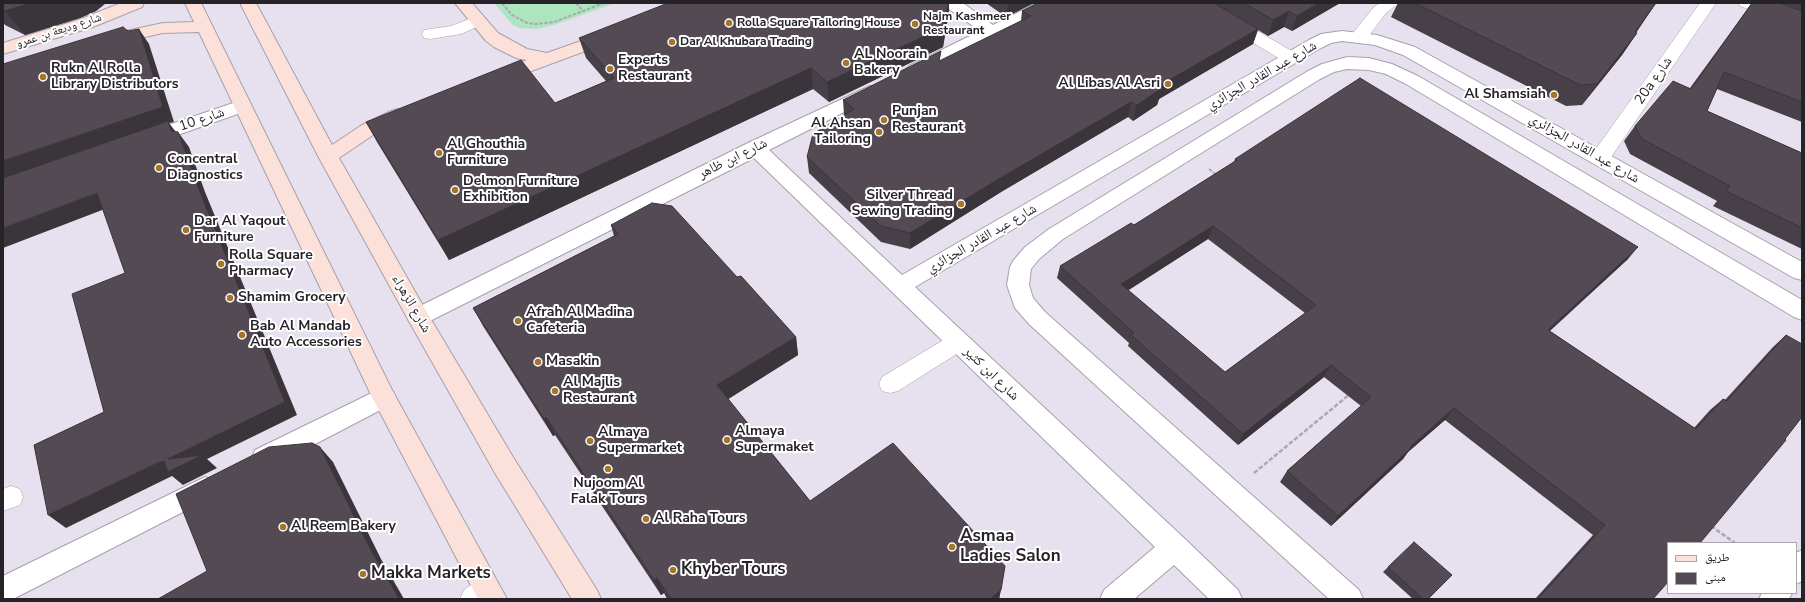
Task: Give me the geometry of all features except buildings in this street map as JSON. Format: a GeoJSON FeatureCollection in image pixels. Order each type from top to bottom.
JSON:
{"type":"FeatureCollection","features":[{"type":"Feature","properties":{"kind":"main road","name":"شارع وديعة بن عمرو"},"geometry":{"type":"LineString","coordinates":[[8,47],[87,23],[136,3]]}},
{"type":"Feature","properties":{"kind":"main road"},"geometry":{"type":"LineString","coordinates":[[193,3],[384,397],[484,596]]}},
{"type":"Feature","properties":{"kind":"main road"},"geometry":{"type":"LineString","coordinates":[[230,3],[241,11],[252,11]]}},
{"type":"Feature","properties":{"kind":"main road"},"geometry":{"type":"LineString","coordinates":[[463,3],[492,37],[510,49],[522,54],[550,59]]}},
{"type":"Feature","properties":{"kind":"main road","name":"شارع الزهراء"},"geometry":{"type":"LineString","coordinates":[[252,11],[328,156],[418,317],[504,465],[586,599]]}},
{"type":"Feature","properties":{"kind":"main road","name":"شارع وديعة بن عمرو"},"geometry":{"type":"LineString","coordinates":[[98,44],[126,35],[163,28],[205,27]]}},
{"type":"Feature","properties":{"kind":"main road"},"geometry":{"type":"LineString","coordinates":[[482,84],[623,31]]}},
{"type":"Feature","properties":{"kind":"main road"},"geometry":{"type":"LineString","coordinates":[[3,62],[12,54],[8,47]]}},
{"type":"Feature","properties":{"kind":"main road"},"geometry":{"type":"LineString","coordinates":[[328,156],[369,129],[415,109]]}},
{"type":"Feature","properties":{"kind":"street"},"geometry":{"type":"LineString","coordinates":[[952,3],[992,32]]}},
{"type":"Feature","properties":{"kind":"street","name":"شارع ابن ظاهر"},"geometry":{"type":"LineString","coordinates":[[418,317],[755,148],[1050,3]]}},
{"type":"Feature","properties":{"kind":"street","name":"شارع عبد القادر الجزائري"},"geometry":{"type":"LineString","coordinates":[[900,286],[1291,58],[1327,38],[1342,36],[1378,40],[1409,51],[1802,272]]}},
{"type":"Feature","properties":{"kind":"street"},"geometry":{"type":"LineString","coordinates":[[1348,599],[1037,318],[1023,302],[1018,285],[1021,267],[1032,253],[1056,234],[1314,75],[1328,68],[1347,64],[1369,64],[1392,70],[1436,95],[1802,311]]}},
{"type":"Feature","properties":{"kind":"street"},"geometry":{"type":"LineString","coordinates":[[1436,95],[1462,80]]}},
{"type":"Feature","properties":{"kind":"street","name":"شارع 10"},"geometry":{"type":"LineString","coordinates":[[130,145],[242,106]]}},
{"type":"Feature","properties":{"kind":"street","name":"شارع ابن كثير"},"geometry":{"type":"LineString","coordinates":[[755,148],[1228,599]]}},
{"type":"Feature","properties":{"kind":"street"},"geometry":{"type":"LineString","coordinates":[[1027,213],[1056,234]]}},
{"type":"Feature","properties":{"kind":"street"},"geometry":{"type":"LineString","coordinates":[[3,590],[384,397]]}},
{"type":"Feature","properties":{"kind":"street"},"geometry":{"type":"LineString","coordinates":[[1114,599],[1174,547]]}},
{"type":"Feature","properties":{"kind":"lane"},"geometry":{"type":"LineString","coordinates":[[1198,3],[1291,58]]}},
{"type":"Feature","properties":{"kind":"lane"},"geometry":{"type":"LineString","coordinates":[[1359,38],[1380,10],[1391,3]]}},
{"type":"Feature","properties":{"kind":"lane","name":"20a شارع"},"geometry":{"type":"LineString","coordinates":[[1600,158],[1708,3]]}},
{"type":"Feature","properties":{"kind":"lane"},"geometry":{"type":"LineString","coordinates":[[1746,3],[1802,24]]}},
{"type":"Feature","properties":{"kind":"lane"},"geometry":{"type":"LineString","coordinates":[[430,34],[455,30],[477,21]]}},
{"type":"Feature","properties":{"kind":"lane"},"geometry":{"type":"LineString","coordinates":[[890,384],[958,342]]}},
{"type":"Feature","properties":{"kind":"path"},"geometry":{"type":"LineString","coordinates":[[503,3],[512,15],[535,24],[554,22],[604,3]]}},
{"type":"Feature","properties":{"kind":"path"},"geometry":{"type":"LineString","coordinates":[[576,3],[583,11]]}},
{"type":"Feature","properties":{"kind":"path"},"geometry":{"type":"LineString","coordinates":[[1187,154],[1219,177]]}},
{"type":"Feature","properties":{"kind":"path"},"geometry":{"type":"LineString","coordinates":[[1230,492],[1352,392]]}},
{"type":"Feature","properties":{"kind":"path"},"geometry":{"type":"LineString","coordinates":[[1709,525],[1734,542]]}},
{"type":"Feature","properties":{"kind":"green space"},"geometry":{"type":"Polygon","coordinates":[[[494,3],[615,3],[554,25],[536,29],[519,28],[513,25],[494,3]]]}},
{"type":"Feature","properties":{"kind":"place","name":"Rolla Square Tailoring House"},"geometry":{"type":"Point","coordinates":[729,23]}},
{"type":"Feature","properties":{"kind":"place","name":"Najm Kashmeer Restaurant"},"geometry":{"type":"Point","coordinates":[915,24]}},
{"type":"Feature","properties":{"kind":"place","name":"Dar Al Khubara Trading"},"geometry":{"type":"Point","coordinates":[672,42]}},
{"type":"Feature","properties":{"kind":"place","name":"AL Noorain Bakery"},"geometry":{"type":"Point","coordinates":[846,63]}},
{"type":"Feature","properties":{"kind":"place","name":"Experts Restaurant"},"geometry":{"type":"Point","coordinates":[610,69]}},
{"type":"Feature","properties":{"kind":"place","name":"Rukn Al Rolla Library Distributors"},"geometry":{"type":"Point","coordinates":[43,77]}},
{"type":"Feature","properties":{"kind":"place","name":"Al Libas Al Asri"},"geometry":{"type":"Point","coordinates":[1168,84]}},
{"type":"Feature","properties":{"kind":"place","name":"Al Shamsiah"},"geometry":{"type":"Point","coordinates":[1554,95]}},
{"type":"Feature","properties":{"kind":"place","name":"Punjan Restaurant"},"geometry":{"type":"Point","coordinates":[884,120]}},
{"type":"Feature","properties":{"kind":"place","name":"Al Ahsan Tailoring"},"geometry":{"type":"Point","coordinates":[879,132]}},
{"type":"Feature","properties":{"kind":"place","name":"Al Ghouthia Furniture"},"geometry":{"type":"Point","coordinates":[439,153]}},
{"type":"Feature","properties":{"kind":"place","name":"Concentral Diagnostics"},"geometry":{"type":"Point","coordinates":[159,168]}},
{"type":"Feature","properties":{"kind":"place","name":"Delmon Furniture Exhibition"},"geometry":{"type":"Point","coordinates":[455,190]}},
{"type":"Feature","properties":{"kind":"place","name":"Silver Thread Sewing Trading"},"geometry":{"type":"Point","coordinates":[961,204]}},
{"type":"Feature","properties":{"kind":"place","name":"Dar Al Yaqout Furniture"},"geometry":{"type":"Point","coordinates":[186,230]}},
{"type":"Feature","properties":{"kind":"place","name":"Rolla Square Pharmacy"},"geometry":{"type":"Point","coordinates":[221,264]}},
{"type":"Feature","properties":{"kind":"place","name":"Shamim Grocery"},"geometry":{"type":"Point","coordinates":[230,298]}},
{"type":"Feature","properties":{"kind":"place","name":"Afrah Al Madina Cafeteria"},"geometry":{"type":"Point","coordinates":[518,321]}},
{"type":"Feature","properties":{"kind":"place","name":"Bab Al Mandab Auto Accessories"},"geometry":{"type":"Point","coordinates":[242,335]}},
{"type":"Feature","properties":{"kind":"place","name":"Masakin"},"geometry":{"type":"Point","coordinates":[538,362]}},
{"type":"Feature","properties":{"kind":"place","name":"Al Majlis Restaurant"},"geometry":{"type":"Point","coordinates":[555,391]}},
{"type":"Feature","properties":{"kind":"place","name":"Almaya Supermaket"},"geometry":{"type":"Point","coordinates":[727,440]}},
{"type":"Feature","properties":{"kind":"place","name":"Almaya Supermarket"},"geometry":{"type":"Point","coordinates":[590,441]}},
{"type":"Feature","properties":{"kind":"place","name":"Nujoom Al Falak Tours"},"geometry":{"type":"Point","coordinates":[608,469]}},
{"type":"Feature","properties":{"kind":"place","name":"Al Raha Tours"},"geometry":{"type":"Point","coordinates":[646,519]}},
{"type":"Feature","properties":{"kind":"place","name":"Al Reem Bakery"},"geometry":{"type":"Point","coordinates":[283,527]}},
{"type":"Feature","properties":{"kind":"place","name":"Asmaa Ladies Salon"},"geometry":{"type":"Point","coordinates":[952,547]}},
{"type":"Feature","properties":{"kind":"place","name":"Khyber Tours"},"geometry":{"type":"Point","coordinates":[673,570]}},
{"type":"Feature","properties":{"kind":"place","name":"Makka Markets"},"geometry":{"type":"Point","coordinates":[363,574]}}]}
